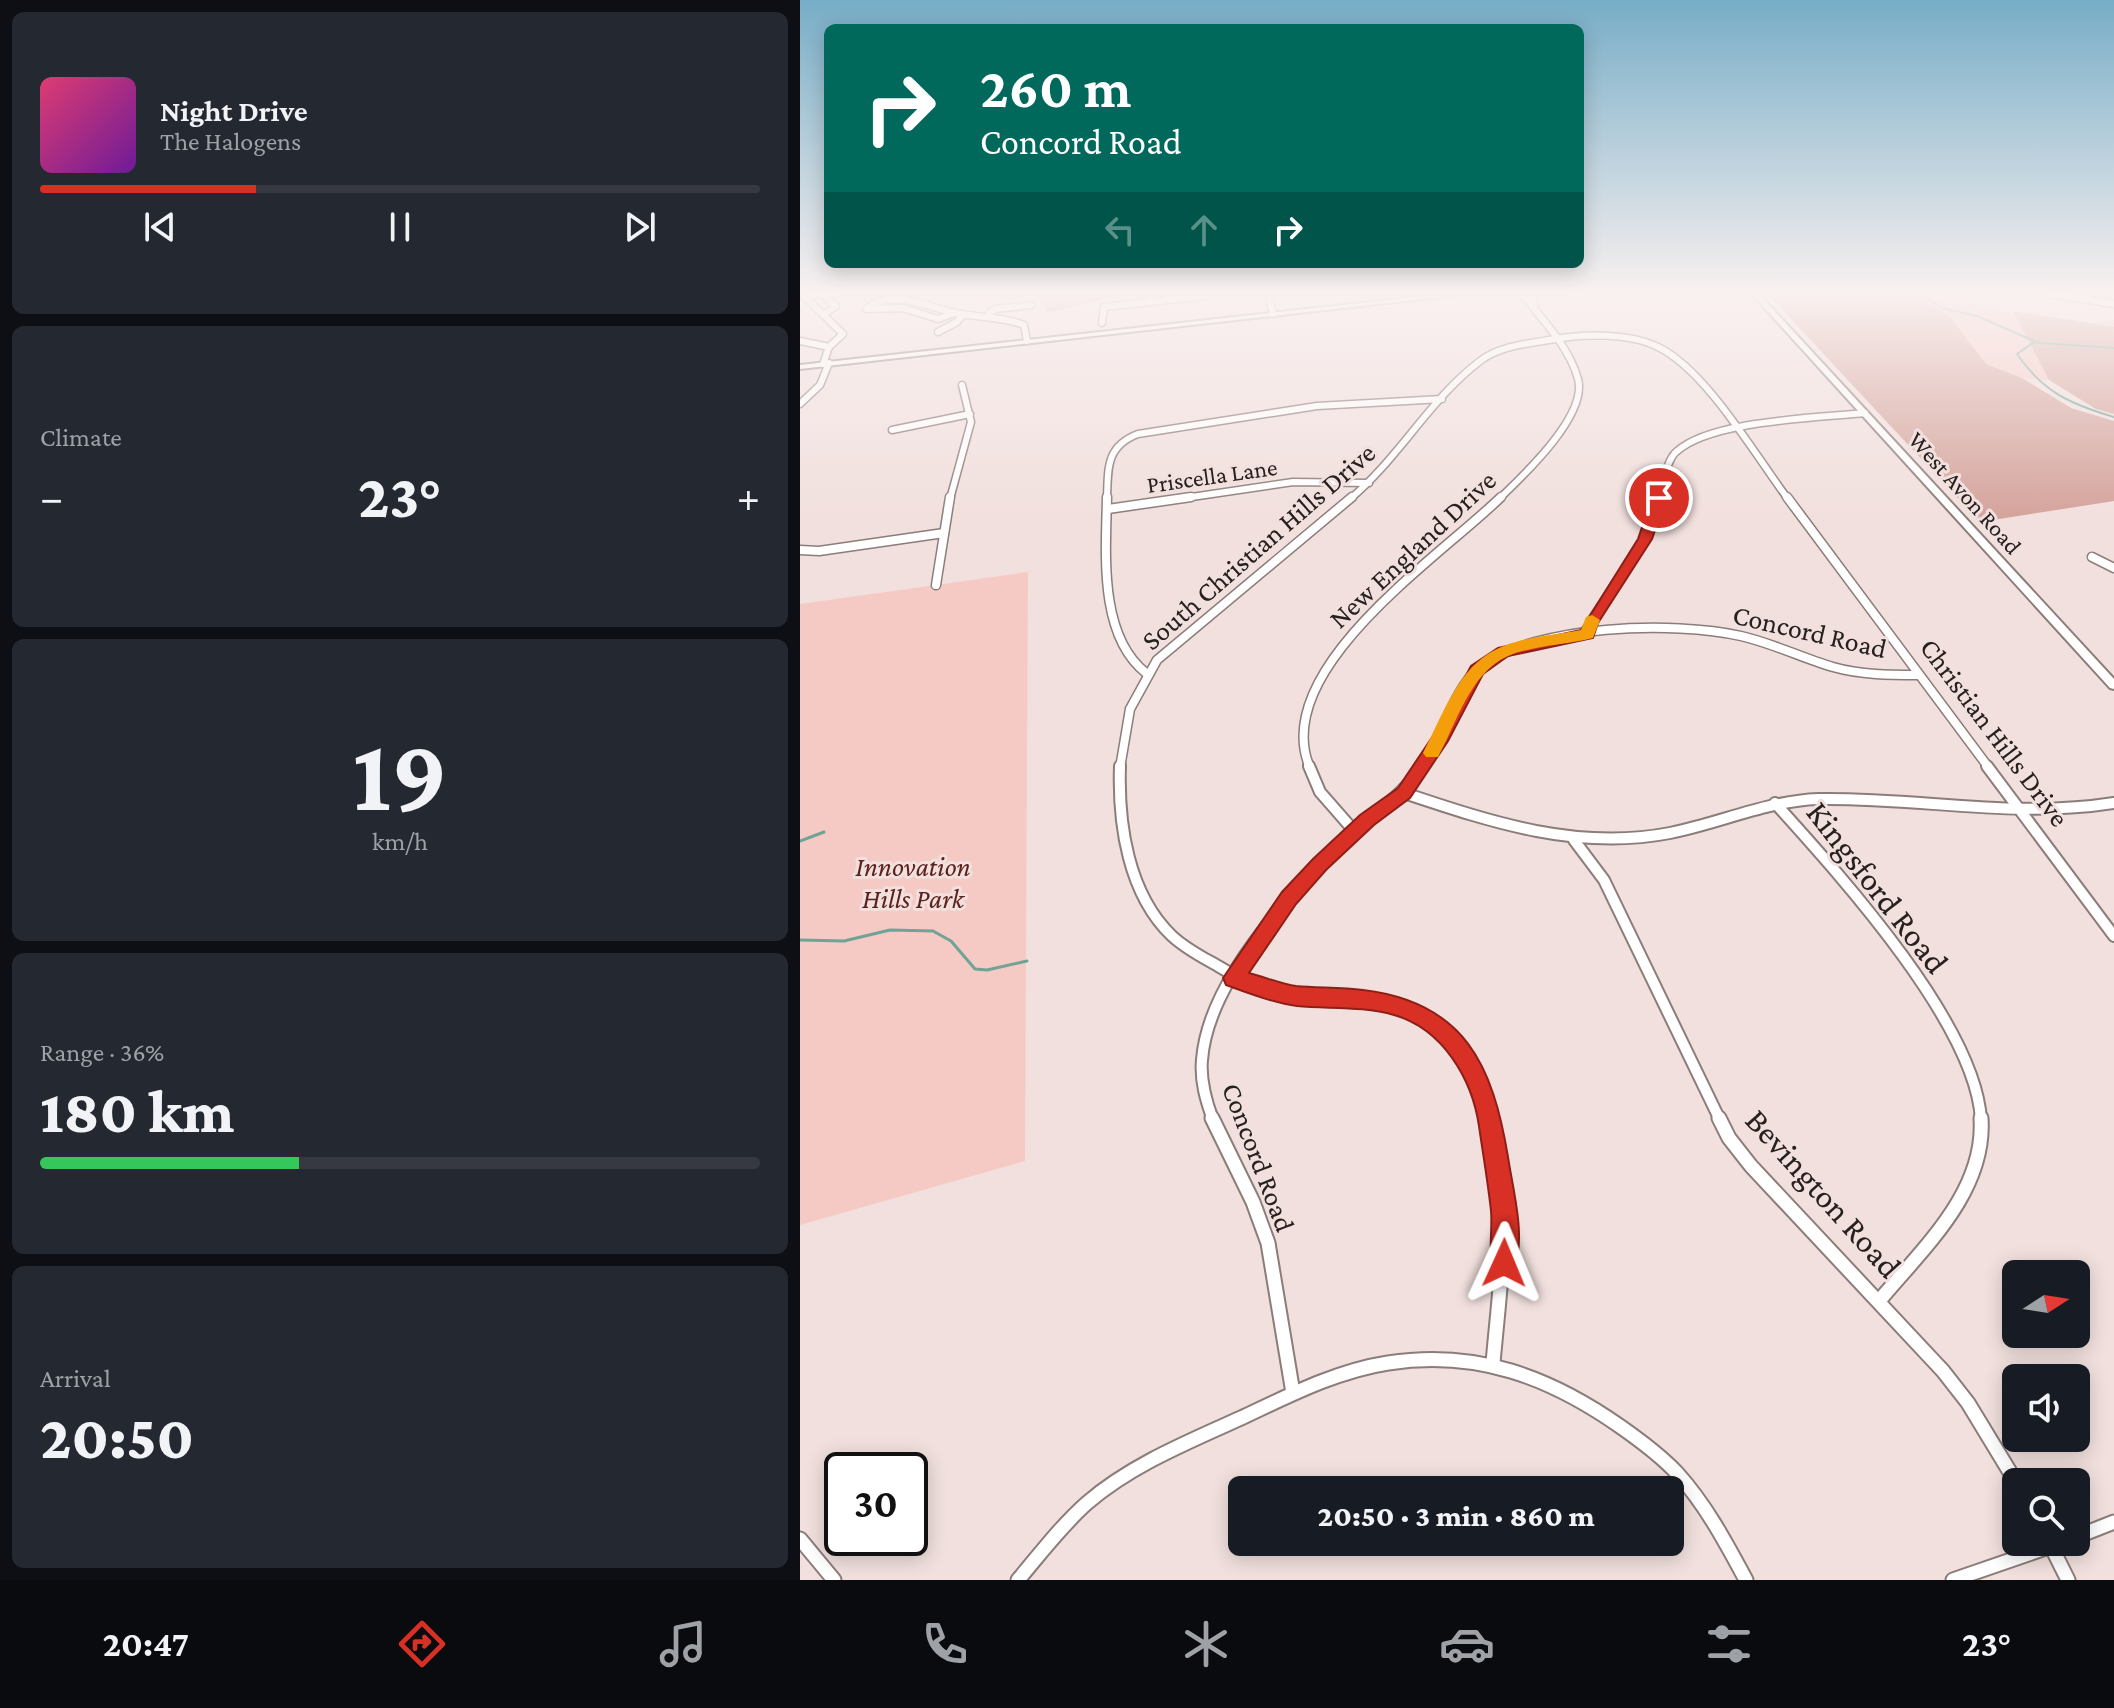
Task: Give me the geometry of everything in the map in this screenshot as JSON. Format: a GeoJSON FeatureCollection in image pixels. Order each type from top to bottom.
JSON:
{"type":"FeatureCollection","features":[{"type":"Feature","properties":{"kind":"street"},"geometry":{"type":"LineString","coordinates":[[800,404],[820,385],[826,366]]}},
{"type":"Feature","properties":{"kind":"street","name":"South Christian Hills Drive"},"geometry":{"type":"LineString","coordinates":[[1473,366],[1369,483],[1211,613],[1146,673],[1134,699],[1119,759],[1121,811],[1131,861],[1150,911],[1162,927],[1184,946],[1234,978],[1293,996],[1363,999],[1398,1006],[1423,1017],[1469,1060],[1489,1113],[1504,1214],[1503,1287],[1493,1363]]}},
{"type":"Feature","properties":{"kind":"street","name":"New England Drive"},"geometry":{"type":"LineString","coordinates":[[1355,832],[1329,806],[1307,772],[1302,751],[1303,726],[1318,680],[1326,664],[1365,620],[1518,480],[1568,419],[1577,404],[1580,386],[1569,366]]}},
{"type":"Feature","properties":{"kind":"street","name":"Christian Hills Drive"},"geometry":{"type":"LineString","coordinates":[[1687,366],[2114,936]]}},
{"type":"Feature","properties":{"kind":"street","name":"West Avon Road"},"geometry":{"type":"LineString","coordinates":[[1821,366],[2112,681]]}},
{"type":"Feature","properties":{"kind":"street"},"geometry":{"type":"LineString","coordinates":[[936,585],[953,478],[970,414],[962,385]]}},
{"type":"Feature","properties":{"kind":"street"},"geometry":{"type":"LineString","coordinates":[[1146,673],[1132,664],[1126,653],[1109,599],[1110,451],[1134,436],[1223,419],[1360,402],[1442,399]]}},
{"type":"Feature","properties":{"kind":"street"},"geometry":{"type":"LineString","coordinates":[[1588,634],[1590,623],[1645,539],[1673,454],[1695,438],[1736,428],[1865,413]]}},
{"type":"Feature","properties":{"kind":"street"},"geometry":{"type":"LineString","coordinates":[[892,430],[970,414]]}},
{"type":"Feature","properties":{"kind":"street","name":"Priscella Lane"},"geometry":{"type":"LineString","coordinates":[[1108,509],[1293,482],[1369,483]]}},
{"type":"Feature","properties":{"kind":"street"},"geometry":{"type":"LineString","coordinates":[[800,550],[819,551],[944,533]]}},
{"type":"Feature","properties":{"kind":"street"},"geometry":{"type":"LineString","coordinates":[[2092,557],[2114,568]]}},
{"type":"Feature","properties":{"kind":"street","name":"Concord Road"},"geometry":{"type":"LineString","coordinates":[[1293,1393],[1275,1267],[1260,1219],[1203,1085],[1202,1057],[1234,978],[1289,898],[1355,832],[1404,793],[1442,737],[1476,670],[1503,652],[1588,634],[1659,631],[1730,634],[1858,672],[1918,675]]}},
{"type":"Feature","properties":{"kind":"street"},"geometry":{"type":"LineString","coordinates":[[1404,793],[1525,830],[1574,840],[1669,833],[1775,803],[1837,799],[2024,813],[2114,803]]}},
{"type":"Feature","properties":{"kind":"street","name":"Kingsford Road"},"geometry":{"type":"LineString","coordinates":[[1775,803],[1895,944],[1934,1005],[1967,1069],[1980,1113],[1983,1145],[1967,1185],[1879,1301]]}},
{"type":"Feature","properties":{"kind":"street","name":"Bevington Road"},"geometry":{"type":"LineString","coordinates":[[1574,840],[1604,880],[1729,1138],[1751,1166],[1879,1301],[1968,1403],[2007,1468]]}},
{"type":"Feature","properties":{"kind":"street"},"geometry":{"type":"LineString","coordinates":[[1018,1580],[1094,1497],[1187,1442],[1293,1393],[1385,1363],[1434,1357],[1493,1363],[1562,1387],[1665,1460],[1715,1522],[1746,1580]]}},
{"type":"Feature","properties":{"kind":"street"},"geometry":{"type":"LineString","coordinates":[[2090,1531],[2114,1522]]}},
{"type":"Feature","properties":{"kind":"street"},"geometry":{"type":"LineString","coordinates":[[800,1539],[834,1580]]}},
{"type":"Feature","properties":{"kind":"street"},"geometry":{"type":"LineString","coordinates":[[1953,1580],[2020,1556]]}},
{"type":"Feature","properties":{"kind":"street"},"geometry":{"type":"LineString","coordinates":[[2059,1556],[2068,1580]]}},
{"type":"Feature","properties":{"kind":"green space"},"geometry":{"type":"Polygon","coordinates":[[[1990,366],[2051,366],[2049,380],[2022,378],[1990,366]]]}},
{"type":"Feature","properties":{"kind":"green space","name":"Innovation Hills Park"},"geometry":{"type":"Polygon","coordinates":[[[1028,572],[1025,1161],[800,1225],[800,604],[1028,572]]]}},
{"type":"Feature","properties":{"kind":"shaded area"},"geometry":{"type":"Polygon","coordinates":[[[1835,366],[1990,366],[2022,378],[2071,408],[2114,421],[2114,501],[1980,522],[1835,366]]]}},
{"type":"Feature","properties":{"kind":"shaded area"},"geometry":{"type":"Polygon","coordinates":[[[2042,366],[2114,366],[2114,414],[2096,409],[2049,380],[2042,366]]]}},
{"type":"Feature","properties":{"kind":"waterway"},"geometry":{"type":"LineString","coordinates":[[2026,366],[2059,395],[2114,417]]}},
{"type":"Feature","properties":{"kind":"waterway"},"geometry":{"type":"LineString","coordinates":[[800,841],[824,832]]}},
{"type":"Feature","properties":{"kind":"waterway"},"geometry":{"type":"LineString","coordinates":[[800,940],[844,941],[890,930],[933,931],[951,941],[975,969],[987,970],[1027,961]]}},
{"type":"Feature","properties":{"kind":"slow traffic"},"geometry":{"type":"LineString","coordinates":[[1432,753],[1476,670],[1503,652],[1588,634],[1592,620]]}},
{"type":"Feature","properties":{"kind":"route"},"geometry":{"type":"LineString","coordinates":[[1504,1263],[1504,1214],[1489,1113],[1469,1060],[1447,1036],[1423,1017],[1398,1006],[1363,999],[1293,996],[1234,978],[1289,898],[1367,820],[1404,793],[1442,737],[1476,670],[1503,652],[1588,634],[1590,623],[1636,557],[1659,498]]}}]}
